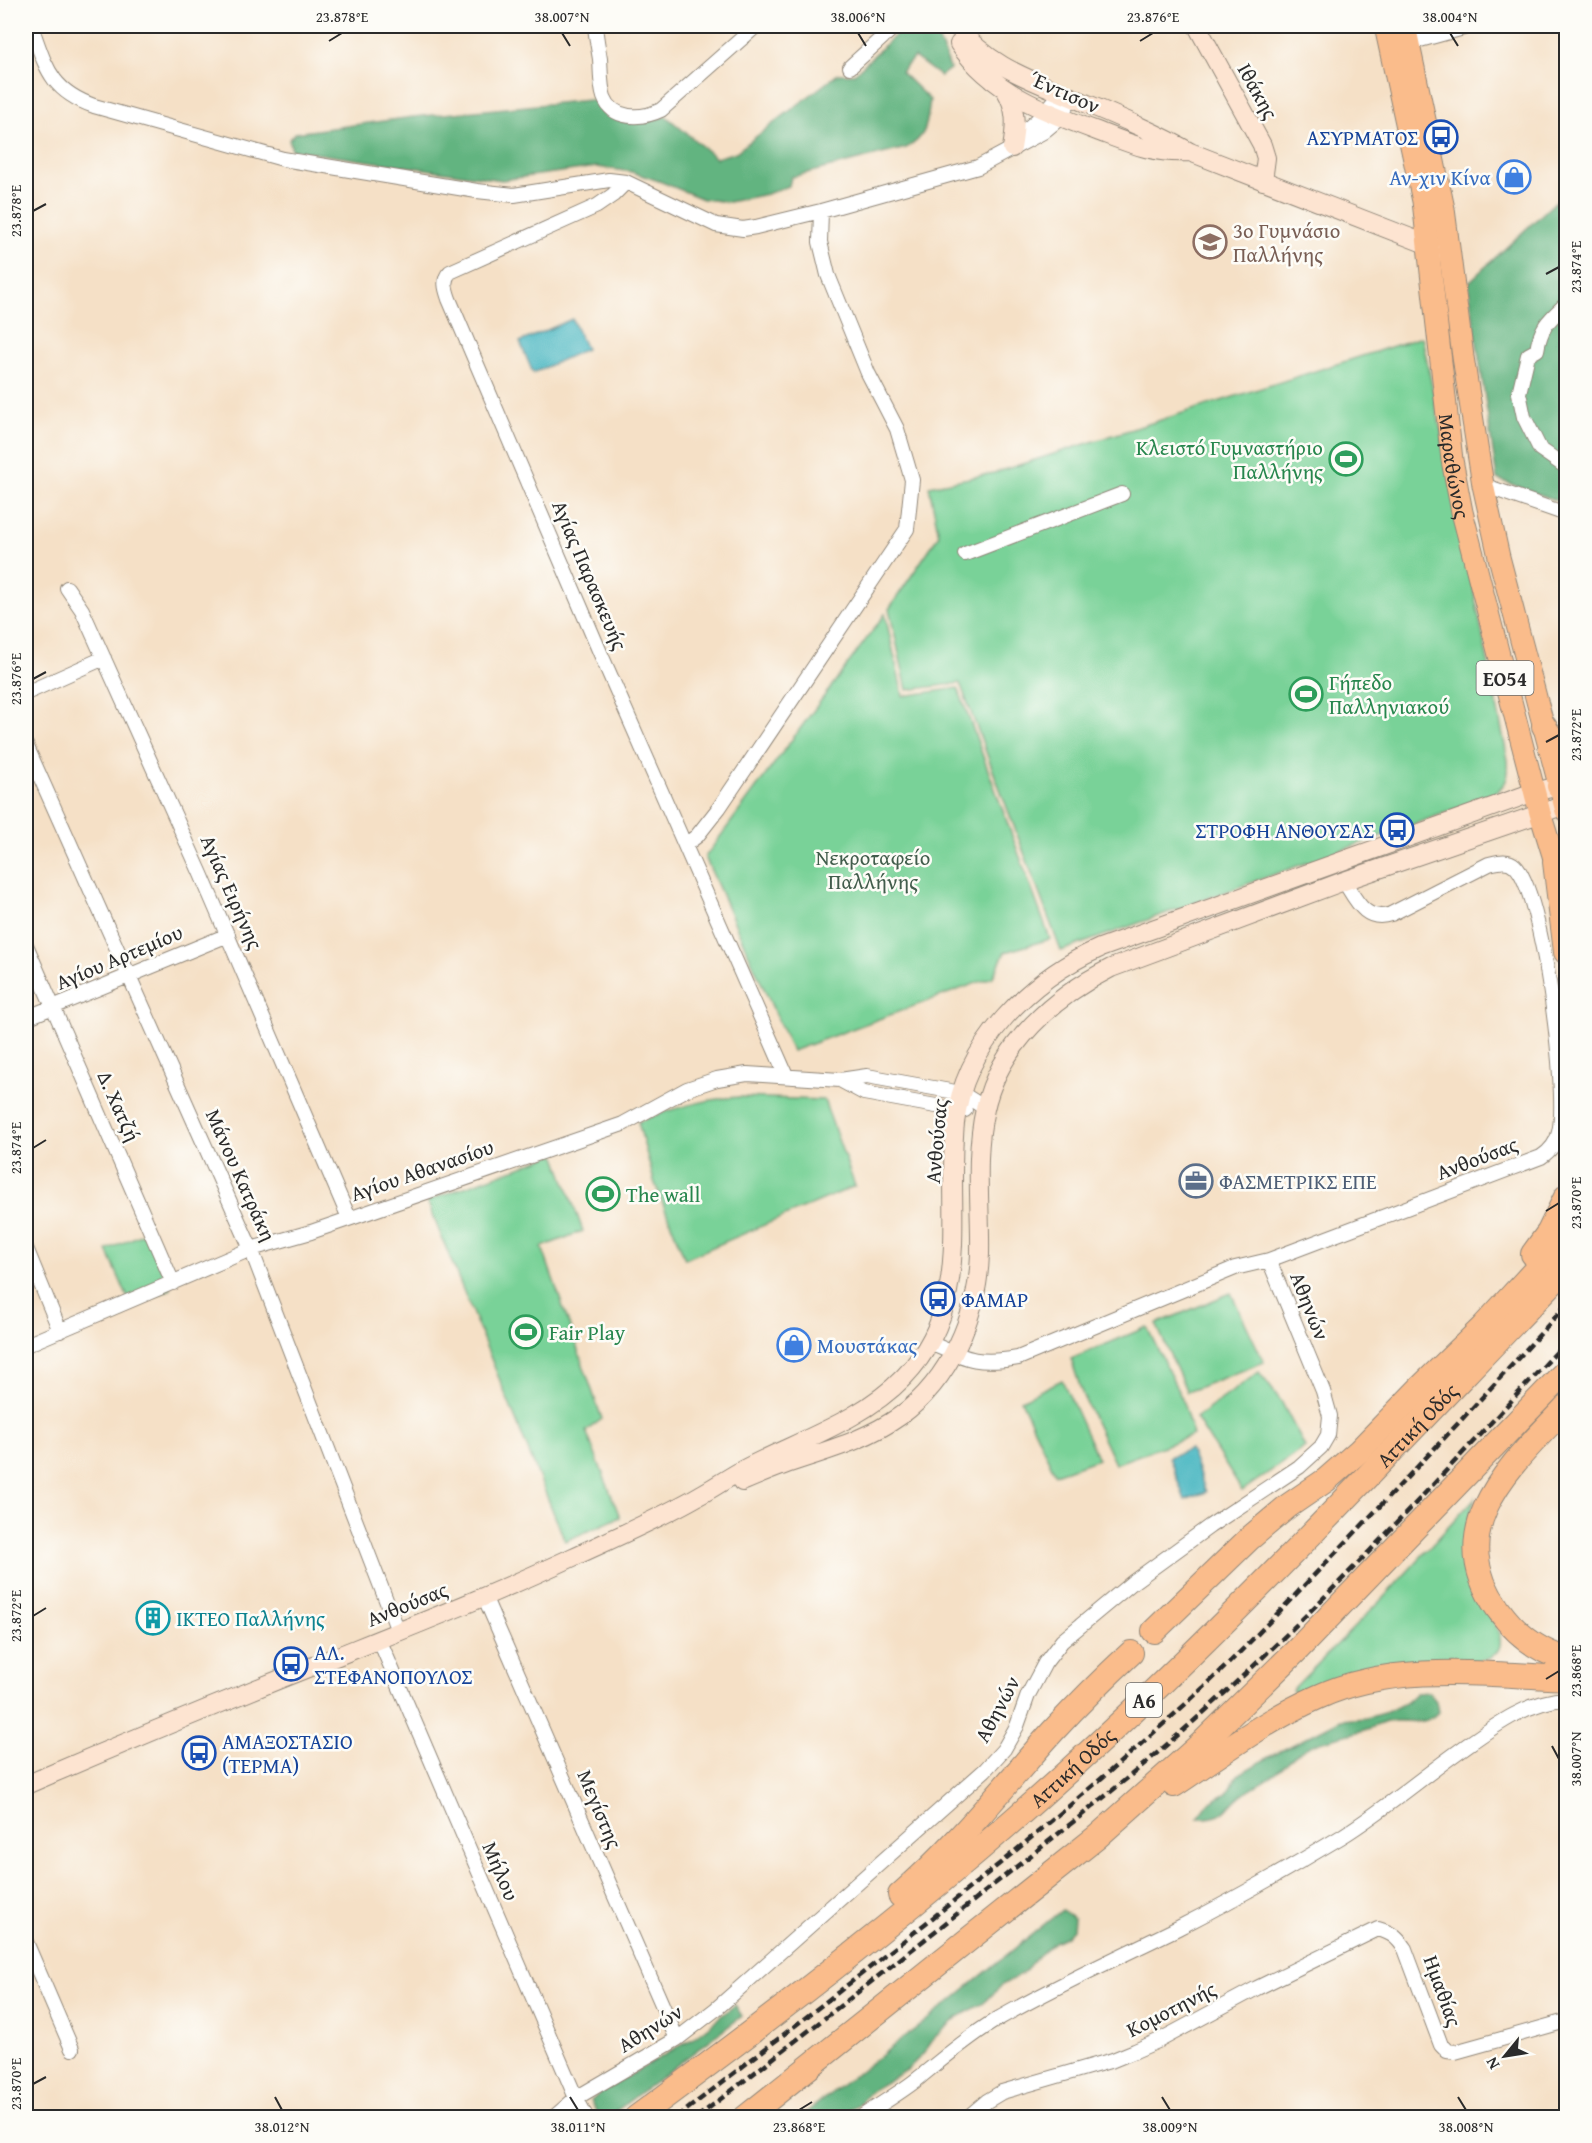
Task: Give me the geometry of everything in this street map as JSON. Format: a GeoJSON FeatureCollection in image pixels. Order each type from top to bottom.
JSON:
{"type":"FeatureCollection","features":[{"type":"Feature","properties":{"kind":"highway"},"geometry":{"type":"LineString","coordinates":[[1544,726],[1566,754]]}},
{"type":"Feature","properties":{"kind":"highway"},"geometry":{"type":"LineString","coordinates":[[1556,862],[1566,952]]}},
{"type":"Feature","properties":{"kind":"highway"},"geometry":{"type":"LineString","coordinates":[[1420,1388],[1521,1271],[1549,1232],[1566,1197]]}},
{"type":"Feature","properties":{"kind":"highway"},"geometry":{"type":"LineString","coordinates":[[1154,1631],[1250,1538],[1288,1506],[1343,1466],[1483,1327],[1566,1236]]}},
{"type":"Feature","properties":{"kind":"highway","name":"Αττική Οδός"},"geometry":{"type":"LineString","coordinates":[[636,2118],[873,1938],[974,1855],[1066,1773],[1135,1710],[1244,1602],[1394,1450],[1566,1269]]}},
{"type":"Feature","properties":{"kind":"highway"},"geometry":{"type":"LineString","coordinates":[[745,2118],[1097,1837],[1200,1745],[1296,1651],[1566,1371]]}},
{"type":"Feature","properties":{"kind":"highway"},"geometry":{"type":"LineString","coordinates":[[1566,1407],[1498,1483],[1485,1506],[1480,1522],[1476,1555],[1481,1578],[1505,1620],[1536,1646],[1552,1655],[1566,1659]]}},
{"type":"Feature","properties":{"kind":"highway"},"geometry":{"type":"LineString","coordinates":[[680,2085],[717,2050],[926,1873],[967,1831],[1065,1718],[1131,1653]]}},
{"type":"Feature","properties":{"kind":"highway"},"geometry":{"type":"LineString","coordinates":[[1097,1837],[1276,1718],[1320,1696],[1359,1683],[1432,1674],[1471,1673],[1566,1678]]}},
{"type":"Feature","properties":{"kind":"main road","name":"Μαραθώνος"},"geometry":{"type":"LineString","coordinates":[[1385,26],[1419,182],[1452,460],[1462,512],[1534,792],[1566,897]]}},
{"type":"Feature","properties":{"kind":"main road","name":"Μαραθώνος"},"geometry":{"type":"LineString","coordinates":[[1407,34],[1442,198],[1462,357],[1483,485],[1499,557],[1564,796]]}},
{"type":"Feature","properties":{"kind":"street"},"geometry":{"type":"LineString","coordinates":[[30,26],[50,74],[63,89],[79,101],[249,150],[314,164],[514,195],[609,180],[626,182],[695,216],[728,228],[743,229],[821,211],[969,170],[1012,148],[1020,135],[1053,114],[1066,95]]}},
{"type":"Feature","properties":{"kind":"street"},"geometry":{"type":"LineString","coordinates":[[595,26],[604,98],[615,111],[631,116],[648,115],[661,110],[756,26]]}},
{"type":"Feature","properties":{"kind":"street"},"geometry":{"type":"LineString","coordinates":[[850,67],[896,26]]}},
{"type":"Feature","properties":{"kind":"street","name":"Έντισον"},"geometry":{"type":"LineString","coordinates":[[949,26],[969,57],[983,71],[1005,88],[1053,114],[1140,147],[1167,153],[1190,152]]}},
{"type":"Feature","properties":{"kind":"street","name":"Έντισον"},"geometry":{"type":"LineString","coordinates":[[957,26],[972,45],[999,64],[1165,138],[1190,152],[1428,246],[1449,252]]}},
{"type":"Feature","properties":{"kind":"street","name":"Ιθάκης"},"geometry":{"type":"LineString","coordinates":[[1197,26],[1262,145],[1266,158],[1263,181]]}},
{"type":"Feature","properties":{"kind":"street"},"geometry":{"type":"LineString","coordinates":[[1407,34],[1471,26]]}},
{"type":"Feature","properties":{"kind":"street"},"geometry":{"type":"LineString","coordinates":[[1005,88],[1016,115],[1012,148]]}},
{"type":"Feature","properties":{"kind":"street","name":"Αγίας Παρασκευής"},"geometry":{"type":"LineString","coordinates":[[626,182],[614,195],[597,206],[450,272],[445,285],[453,309],[576,596],[786,1075]]}},
{"type":"Feature","properties":{"kind":"street"},"geometry":{"type":"LineString","coordinates":[[685,845],[697,836],[718,808],[907,530],[912,480],[897,429],[868,373],[828,275],[820,242],[821,211]]}},
{"type":"Feature","properties":{"kind":"street"},"geometry":{"type":"LineString","coordinates":[[1566,304],[1545,324],[1537,350],[1528,355],[1519,393],[1524,417],[1536,443],[1546,454],[1566,467]]}},
{"type":"Feature","properties":{"kind":"street"},"geometry":{"type":"LineString","coordinates":[[1483,485],[1566,514]]}},
{"type":"Feature","properties":{"kind":"street"},"geometry":{"type":"LineString","coordinates":[[965,554],[1122,494]]}},
{"type":"Feature","properties":{"kind":"street","name":"Αγίας Ειρήνης"},"geometry":{"type":"LineString","coordinates":[[67,588],[82,610],[228,934],[349,1218]]}},
{"type":"Feature","properties":{"kind":"street"},"geometry":{"type":"LineString","coordinates":[[26,693],[104,658]]}},
{"type":"Feature","properties":{"kind":"street","name":"Μάνου Κατράκη"},"geometry":{"type":"LineString","coordinates":[[26,744],[251,1249],[398,1632]]}},
{"type":"Feature","properties":{"kind":"street","name":"Ανθούσας"},"geometry":{"type":"LineString","coordinates":[[26,1785],[398,1632],[573,1557],[700,1495],[735,1474],[872,1404],[905,1376],[937,1331],[952,1275],[955,1245],[954,1149],[959,1102],[975,1062],[1000,1023],[1034,988],[1070,961],[1110,944],[1534,792],[1564,796]]}},
{"type":"Feature","properties":{"kind":"street","name":"Ανθούσας"},"geometry":{"type":"LineString","coordinates":[[700,1495],[720,1491],[778,1467],[829,1451],[862,1437],[901,1415],[930,1387],[954,1354],[969,1314],[980,1257],[979,1157],[985,1108],[1000,1071],[1034,1022],[1087,980],[1111,968],[1344,881],[1540,813],[1564,796]]}},
{"type":"Feature","properties":{"kind":"street","name":"Ανθούσας"},"geometry":{"type":"LineString","coordinates":[[930,1343],[978,1362],[1018,1358],[1235,1268],[1269,1260],[1541,1157],[1551,1150],[1559,1133],[1562,1084],[1558,1041],[1548,980],[1526,886],[1514,864],[1504,861],[1489,864],[1381,917],[1370,915],[1362,908],[1344,881]]}},
{"type":"Feature","properties":{"kind":"street","name":"Αγίου Αρτεμίου"},"geometry":{"type":"LineString","coordinates":[[26,1018],[228,934]]}},
{"type":"Feature","properties":{"kind":"street","name":"Δ. Χατζή"},"geometry":{"type":"LineString","coordinates":[[26,945],[173,1283]]}},
{"type":"Feature","properties":{"kind":"street","name":"Αγίου Αθανασίου"},"geometry":{"type":"LineString","coordinates":[[26,1345],[251,1249],[311,1232],[623,1124],[687,1089],[703,1083],[739,1075],[786,1075],[840,1080],[867,1076],[985,1108]]}},
{"type":"Feature","properties":{"kind":"street"},"geometry":{"type":"LineString","coordinates":[[26,1248],[60,1331]]}},
{"type":"Feature","properties":{"kind":"street","name":"Αθηνών"},"geometry":{"type":"LineString","coordinates":[[553,2118],[581,2108],[677,2039],[742,1986],[986,1770],[1004,1749],[1017,1726],[1028,1695],[1045,1663],[1062,1641],[1133,1582],[1210,1526],[1299,1467],[1321,1448],[1328,1435],[1330,1416],[1323,1391],[1269,1260]]}},
{"type":"Feature","properties":{"kind":"street","name":"Μεγίστης"},"geometry":{"type":"LineString","coordinates":[[484,1596],[677,2039]]}},
{"type":"Feature","properties":{"kind":"street","name":"Μήλου"},"geometry":{"type":"LineString","coordinates":[[379,1639],[581,2108]]}},
{"type":"Feature","properties":{"kind":"street"},"geometry":{"type":"LineString","coordinates":[[860,2118],[919,2078],[963,2042],[993,2022],[1079,1976],[1181,1926],[1310,1856],[1374,1815],[1479,1737],[1532,1706],[1566,1699]]}},
{"type":"Feature","properties":{"kind":"street","name":"Κομοτηνής"},"geometry":{"type":"LineString","coordinates":[[967,2118],[1002,2092],[1113,2060],[1160,2040],[1368,1932],[1378,1929],[1391,1932]]}},
{"type":"Feature","properties":{"kind":"street","name":"Ημαθίας"},"geometry":{"type":"LineString","coordinates":[[1391,1932],[1405,1949],[1441,2045],[1448,2051],[1455,2052],[1566,2023]]}},
{"type":"Feature","properties":{"kind":"street"},"geometry":{"type":"LineString","coordinates":[[26,1942],[72,2049]]}},
{"type":"Feature","properties":{"kind":"green space"},"geometry":{"type":"Polygon","coordinates":[[[905,26],[933,26],[950,69],[940,76],[914,57],[901,72],[930,100],[925,128],[919,139],[906,148],[791,177],[789,186],[767,194],[729,202],[703,199],[632,172],[597,167],[502,180],[292,150],[289,140],[295,133],[413,117],[599,99],[612,115],[620,120],[636,123],[666,116],[716,158],[736,152],[838,74],[854,74],[905,26]]]}},
{"type":"Feature","properties":{"kind":"green space"},"geometry":{"type":"Polygon","coordinates":[[[1566,192],[1566,504],[1497,479],[1468,283],[1566,192]]]}},
{"type":"Feature","properties":{"kind":"green space"},"geometry":{"type":"Polygon","coordinates":[[[1422,337],[1508,760],[1508,772],[1504,784],[1492,796],[1061,951],[960,683],[907,690],[889,609],[939,535],[929,486],[994,473],[1422,337]]]}},
{"type":"Feature","properties":{"kind":"green space","name":"Νεκροταφείο Παλλήνης"},"geometry":{"type":"Polygon","coordinates":[[[885,614],[903,696],[958,688],[1050,939],[1005,952],[993,977],[792,1051],[705,857],[885,614]]]}},
{"type":"Feature","properties":{"kind":"green space"},"geometry":{"type":"Polygon","coordinates":[[[739,1097],[824,1100],[855,1186],[685,1259],[654,1181],[638,1122],[687,1105],[739,1097]]]}},
{"type":"Feature","properties":{"kind":"green space","name":"Fair Play"},"geometry":{"type":"Polygon","coordinates":[[[555,1154],[583,1231],[542,1247],[602,1419],[586,1431],[620,1517],[565,1541],[427,1201],[555,1154]]]}},
{"type":"Feature","properties":{"kind":"green space"},"geometry":{"type":"Polygon","coordinates":[[[144,1233],[171,1289],[131,1305],[107,1250],[144,1233]]]}},
{"type":"Feature","properties":{"kind":"green space"},"geometry":{"type":"Polygon","coordinates":[[[1231,1293],[1264,1362],[1187,1392],[1156,1324],[1231,1293]]]}},
{"type":"Feature","properties":{"kind":"green space"},"geometry":{"type":"Polygon","coordinates":[[[1147,1327],[1182,1399],[1193,1435],[1115,1464],[1083,1396],[1071,1359],[1147,1327]]]}},
{"type":"Feature","properties":{"kind":"green space"},"geometry":{"type":"Polygon","coordinates":[[[1259,1372],[1281,1401],[1305,1447],[1242,1491],[1196,1418],[1259,1372]]]}},
{"type":"Feature","properties":{"kind":"green space"},"geometry":{"type":"Polygon","coordinates":[[[1062,1380],[1098,1459],[1055,1474],[1021,1400],[1062,1380]]]}},
{"type":"Feature","properties":{"kind":"green space"},"geometry":{"type":"Polygon","coordinates":[[[1475,1498],[1468,1525],[1470,1577],[1497,1628],[1500,1640],[1498,1650],[1489,1657],[1471,1662],[1363,1670],[1326,1681],[1297,1695],[1292,1690],[1384,1597],[1475,1498]]]}},
{"type":"Feature","properties":{"kind":"green space"},"geometry":{"type":"Polygon","coordinates":[[[1429,1692],[1436,1701],[1438,1712],[1432,1718],[1418,1722],[1387,1722],[1359,1732],[1328,1739],[1309,1747],[1297,1754],[1271,1777],[1244,1793],[1221,1814],[1198,1818],[1209,1803],[1227,1793],[1238,1775],[1267,1758],[1341,1720],[1366,1718],[1387,1712],[1405,1703],[1416,1693],[1429,1692]]]}},
{"type":"Feature","properties":{"kind":"green space"},"geometry":{"type":"Polygon","coordinates":[[[1062,1910],[1074,1918],[1073,1928],[1065,1937],[1054,1942],[1023,1973],[1002,1985],[984,2003],[958,2017],[935,2037],[924,2053],[907,2070],[870,2091],[859,2104],[835,2117],[800,2117],[927,2020],[1062,1910]]]}},
{"type":"Feature","properties":{"kind":"green space"},"geometry":{"type":"Polygon","coordinates":[[[735,2005],[742,2016],[608,2117],[600,2117],[590,2101],[692,2039],[735,2005]]]}},
{"type":"Feature","properties":{"kind":"water"},"geometry":{"type":"Polygon","coordinates":[[[572,319],[586,349],[533,373],[520,342],[572,319]]]}},
{"type":"Feature","properties":{"kind":"water"},"geometry":{"type":"Polygon","coordinates":[[[1190,1449],[1206,1492],[1185,1500],[1169,1457],[1190,1449]]]}},
{"type":"Feature","properties":{"kind":"railway"},"geometry":{"type":"LineString","coordinates":[[676,2118],[944,1909],[1075,1801],[1203,1688],[1375,1512],[1566,1305]]}},
{"type":"Feature","properties":{"kind":"railway"},"geometry":{"type":"LineString","coordinates":[[696,2118],[1081,1815],[1191,1723],[1264,1656],[1352,1569],[1566,1342]]}},
{"type":"Feature","properties":{"kind":"place","name":"ΑΣΥΡΜΑΤΟΣ"},"geometry":{"type":"Point","coordinates":[1441,137]}},
{"type":"Feature","properties":{"kind":"place","name":"Αν-χιν Κίνα"},"geometry":{"type":"Point","coordinates":[1514,177]}},
{"type":"Feature","properties":{"kind":"place","name":"3ο Γυμνάσιο Παλλήνης"},"geometry":{"type":"Point","coordinates":[1210,242]}},
{"type":"Feature","properties":{"kind":"place","name":"Κλειστό Γυμναστήριο Παλλήνης"},"geometry":{"type":"Point","coordinates":[1346,459]}},
{"type":"Feature","properties":{"kind":"place","name":"Γήπεδο Παλληνιακού"},"geometry":{"type":"Point","coordinates":[1306,694]}},
{"type":"Feature","properties":{"kind":"place","name":"ΣΤΡΟΦΗ ΑΝΘΟΥΣΑΣ"},"geometry":{"type":"Point","coordinates":[1397,830]}},
{"type":"Feature","properties":{"kind":"place","name":"ΦΑΣΜΕΤΡΙΚΣ ΕΠΕ"},"geometry":{"type":"Point","coordinates":[1196,1181]}},
{"type":"Feature","properties":{"kind":"place","name":"The wall"},"geometry":{"type":"Point","coordinates":[603,1194]}},
{"type":"Feature","properties":{"kind":"place","name":"ΦΑΜΑΡ"},"geometry":{"type":"Point","coordinates":[938,1299]}},
{"type":"Feature","properties":{"kind":"place","name":"Fair Play"},"geometry":{"type":"Point","coordinates":[526,1332]}},
{"type":"Feature","properties":{"kind":"place","name":"Μουστάκας"},"geometry":{"type":"Point","coordinates":[794,1345]}},
{"type":"Feature","properties":{"kind":"place","name":"ΙΚΤΕΟ Παλλήνης"},"geometry":{"type":"Point","coordinates":[153,1618]}},
{"type":"Feature","properties":{"kind":"place","name":"ΑΛ. ΣΤΕΦΑΝΟΠΟΥΛΟΣ"},"geometry":{"type":"Point","coordinates":[291,1664]}},
{"type":"Feature","properties":{"kind":"place","name":"ΑΜΑΞΟΣΤΑΣΙΟ (ΤΕΡΜΑ)"},"geometry":{"type":"Point","coordinates":[199,1753]}}]}
